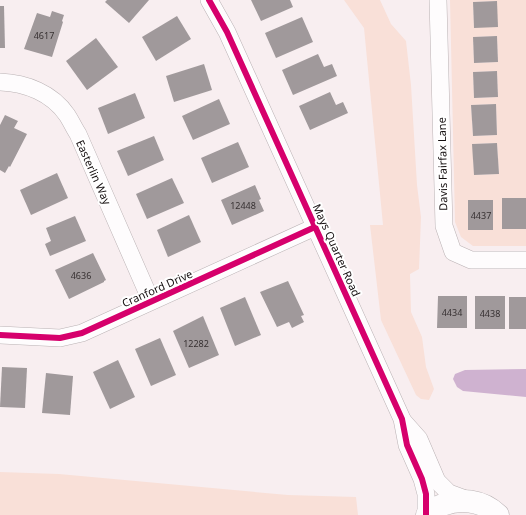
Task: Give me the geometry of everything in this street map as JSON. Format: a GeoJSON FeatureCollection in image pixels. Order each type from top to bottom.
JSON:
{"type":"FeatureCollection","features":[{"type":"Feature","properties":{"kind":"street","name":"Mays Quarter Road"},"geometry":{"type":"LineString","coordinates":[[209,0],[226,32],[402,419],[406,445],[422,479],[426,494],[427,515]]}},
{"type":"Feature","properties":{"kind":"street","name":"Davis Fairfax Lane"},"geometry":{"type":"LineString","coordinates":[[438,0],[444,226],[453,252],[471,260],[526,260]]}},
{"type":"Feature","properties":{"kind":"street","name":"Easterlin Way"},"geometry":{"type":"LineString","coordinates":[[0,82],[22,84],[38,90],[52,99],[67,114],[78,134],[151,301]]}},
{"type":"Feature","properties":{"kind":"street","name":"Cranford Drive"},"geometry":{"type":"LineString","coordinates":[[0,334],[60,338],[82,333],[315,227]]}},
{"type":"Feature","properties":{"kind":"street","name":"Mays Quarter Road"},"geometry":{"type":"LineString","coordinates":[[402,419],[419,439],[438,481],[449,493],[468,500]]}},
{"type":"Feature","properties":{"kind":"street"},"geometry":{"type":"LineString","coordinates":[[427,515],[439,506],[453,501],[468,500],[481,504],[498,515]]}},
{"type":"Feature","properties":{"kind":"shaded area"},"geometry":{"type":"Polygon","coordinates":[[[344,0],[380,0],[391,24],[406,41],[411,85],[417,185],[421,217],[419,269],[410,274],[411,312],[422,337],[426,367],[434,389],[429,400],[421,399],[416,395],[381,320],[370,225],[383,225],[364,28],[344,0]]]}},
{"type":"Feature","properties":{"kind":"shaded area"},"geometry":{"type":"Polygon","coordinates":[[[450,0],[526,0],[526,246],[473,246],[461,237],[455,222],[450,0]],[[497,1],[473,2],[474,28],[497,1]],[[497,36],[473,37],[474,63],[498,62],[497,36]],[[497,71],[473,72],[474,98],[498,97],[497,71]],[[496,104],[471,105],[473,136],[497,135],[496,104]],[[497,143],[473,144],[474,175],[499,174],[497,143]],[[468,200],[468,230],[493,230],[493,200],[468,200]]]}},
{"type":"Feature","properties":{"kind":"shaded area"},"geometry":{"type":"Polygon","coordinates":[[[526,369],[526,397],[463,391],[457,387],[453,379],[455,374],[465,370],[526,369]]]}},
{"type":"Feature","properties":{"kind":"shaded area"},"geometry":{"type":"Polygon","coordinates":[[[0,472],[59,474],[288,495],[356,497],[358,515],[0,515],[0,472]]]}},
{"type":"Feature","properties":{"kind":"building"},"geometry":{"type":"Polygon","coordinates":[[[107,0],[149,0],[129,23],[105,2],[107,0]]]}},
{"type":"Feature","properties":{"kind":"building"},"geometry":{"type":"Polygon","coordinates":[[[251,0],[290,0],[293,7],[261,21],[251,0]]]}},
{"type":"Feature","properties":{"kind":"building"},"geometry":{"type":"Polygon","coordinates":[[[497,1],[498,27],[474,28],[473,2],[497,1]]]}},
{"type":"Feature","properties":{"kind":"building"},"geometry":{"type":"Polygon","coordinates":[[[0,6],[4,6],[5,48],[0,48],[0,6]]]}},
{"type":"Feature","properties":{"kind":"building"},"geometry":{"type":"Polygon","coordinates":[[[52,11],[64,15],[52,57],[24,49],[37,13],[50,17],[52,11]]]}},
{"type":"Feature","properties":{"kind":"building"},"geometry":{"type":"Polygon","coordinates":[[[177,16],[191,39],[156,61],[142,37],[177,16]]]}},
{"type":"Feature","properties":{"kind":"building"},"geometry":{"type":"Polygon","coordinates":[[[302,17],[313,42],[276,58],[265,33],[302,17]]]}},
{"type":"Feature","properties":{"kind":"building"},"geometry":{"type":"Polygon","coordinates":[[[497,36],[498,62],[474,63],[473,37],[497,36]]]}},
{"type":"Feature","properties":{"kind":"building"},"geometry":{"type":"Polygon","coordinates":[[[96,38],[118,67],[87,90],[66,61],[96,38]]]}},
{"type":"Feature","properties":{"kind":"building"},"geometry":{"type":"Polygon","coordinates":[[[318,54],[324,67],[332,64],[337,76],[293,95],[282,70],[318,54]]]}},
{"type":"Feature","properties":{"kind":"building"},"geometry":{"type":"Polygon","coordinates":[[[204,64],[212,90],[174,102],[166,76],[204,64]]]}},
{"type":"Feature","properties":{"kind":"building"},"geometry":{"type":"Polygon","coordinates":[[[497,71],[498,97],[474,98],[473,72],[497,71]]]}},
{"type":"Feature","properties":{"kind":"building"},"geometry":{"type":"Polygon","coordinates":[[[330,92],[336,105],[343,102],[348,113],[310,130],[299,106],[330,92]]]}},
{"type":"Feature","properties":{"kind":"building"},"geometry":{"type":"Polygon","coordinates":[[[135,93],[145,118],[108,134],[98,108],[135,93]]]}},
{"type":"Feature","properties":{"kind":"building"},"geometry":{"type":"Polygon","coordinates":[[[219,99],[230,124],[193,140],[182,116],[219,99]]]}},
{"type":"Feature","properties":{"kind":"building"},"geometry":{"type":"Polygon","coordinates":[[[496,104],[497,135],[473,136],[471,105],[496,104]]]}},
{"type":"Feature","properties":{"kind":"building"},"geometry":{"type":"Polygon","coordinates":[[[5,115],[18,121],[14,128],[27,134],[10,167],[9,166],[5,173],[0,170],[0,125],[5,115]]]}},
{"type":"Feature","properties":{"kind":"building"},"geometry":{"type":"Polygon","coordinates":[[[154,136],[164,160],[128,176],[117,151],[154,136]]]}},
{"type":"Feature","properties":{"kind":"building"},"geometry":{"type":"Polygon","coordinates":[[[238,142],[249,167],[212,183],[201,158],[238,142]]]}},
{"type":"Feature","properties":{"kind":"building"},"geometry":{"type":"Polygon","coordinates":[[[497,143],[499,174],[474,175],[472,144],[497,143]]]}},
{"type":"Feature","properties":{"kind":"building"},"geometry":{"type":"Polygon","coordinates":[[[57,173],[68,198],[31,215],[20,190],[57,173]]]}},
{"type":"Feature","properties":{"kind":"building"},"geometry":{"type":"Polygon","coordinates":[[[172,178],[184,203],[147,219],[136,194],[172,178]]]}},
{"type":"Feature","properties":{"kind":"building"},"geometry":{"type":"Polygon","coordinates":[[[255,185],[264,211],[232,225],[221,200],[255,185]]]}},
{"type":"Feature","properties":{"kind":"building"},"geometry":{"type":"Polygon","coordinates":[[[502,198],[526,198],[526,229],[502,229],[502,198]]]}},
{"type":"Feature","properties":{"kind":"building"},"geometry":{"type":"Polygon","coordinates":[[[468,200],[493,200],[493,230],[468,230],[468,200]]]}},
{"type":"Feature","properties":{"kind":"building"},"geometry":{"type":"Polygon","coordinates":[[[189,215],[201,242],[168,257],[157,230],[189,215]]]}},
{"type":"Feature","properties":{"kind":"building"},"geometry":{"type":"Polygon","coordinates":[[[75,216],[86,241],[50,256],[45,244],[51,241],[46,228],[75,216]]]}},
{"type":"Feature","properties":{"kind":"building"},"geometry":{"type":"Polygon","coordinates":[[[93,253],[106,280],[69,299],[55,270],[93,253]]]}},
{"type":"Feature","properties":{"kind":"building"},"geometry":{"type":"Polygon","coordinates":[[[288,281],[304,315],[301,316],[304,322],[292,328],[289,322],[277,327],[260,292],[288,281]]]}},
{"type":"Feature","properties":{"kind":"building"},"geometry":{"type":"Polygon","coordinates":[[[438,296],[467,296],[467,328],[437,328],[438,296]]]}},
{"type":"Feature","properties":{"kind":"building"},"geometry":{"type":"Polygon","coordinates":[[[475,296],[505,296],[505,329],[475,329],[475,296]]]}},
{"type":"Feature","properties":{"kind":"building"},"geometry":{"type":"Polygon","coordinates":[[[245,297],[261,335],[235,346],[220,308],[245,297]]]}},
{"type":"Feature","properties":{"kind":"building"},"geometry":{"type":"Polygon","coordinates":[[[509,297],[526,297],[526,329],[509,329],[509,297]]]}},
{"type":"Feature","properties":{"kind":"building"},"geometry":{"type":"Polygon","coordinates":[[[203,316],[219,355],[189,368],[173,331],[203,316]]]}},
{"type":"Feature","properties":{"kind":"building"},"geometry":{"type":"Polygon","coordinates":[[[160,338],[176,375],[151,386],[135,349],[160,338]]]}},
{"type":"Feature","properties":{"kind":"building"},"geometry":{"type":"Polygon","coordinates":[[[118,360],[135,397],[110,409],[93,372],[118,360]]]}},
{"type":"Feature","properties":{"kind":"building"},"geometry":{"type":"Polygon","coordinates":[[[2,367],[27,368],[25,408],[0,407],[2,367]]]}},
{"type":"Feature","properties":{"kind":"building"},"geometry":{"type":"Polygon","coordinates":[[[46,373],[73,376],[70,415],[42,413],[46,373]]]}},
{"type":"Feature","properties":{"kind":"cycle path"},"geometry":{"type":"LineString","coordinates":[[209,0],[227,32],[402,419],[407,445],[422,479],[426,494],[426,515]]}},
{"type":"Feature","properties":{"kind":"cycle path"},"geometry":{"type":"LineString","coordinates":[[0,335],[60,338],[82,333],[315,227]]}}]}
